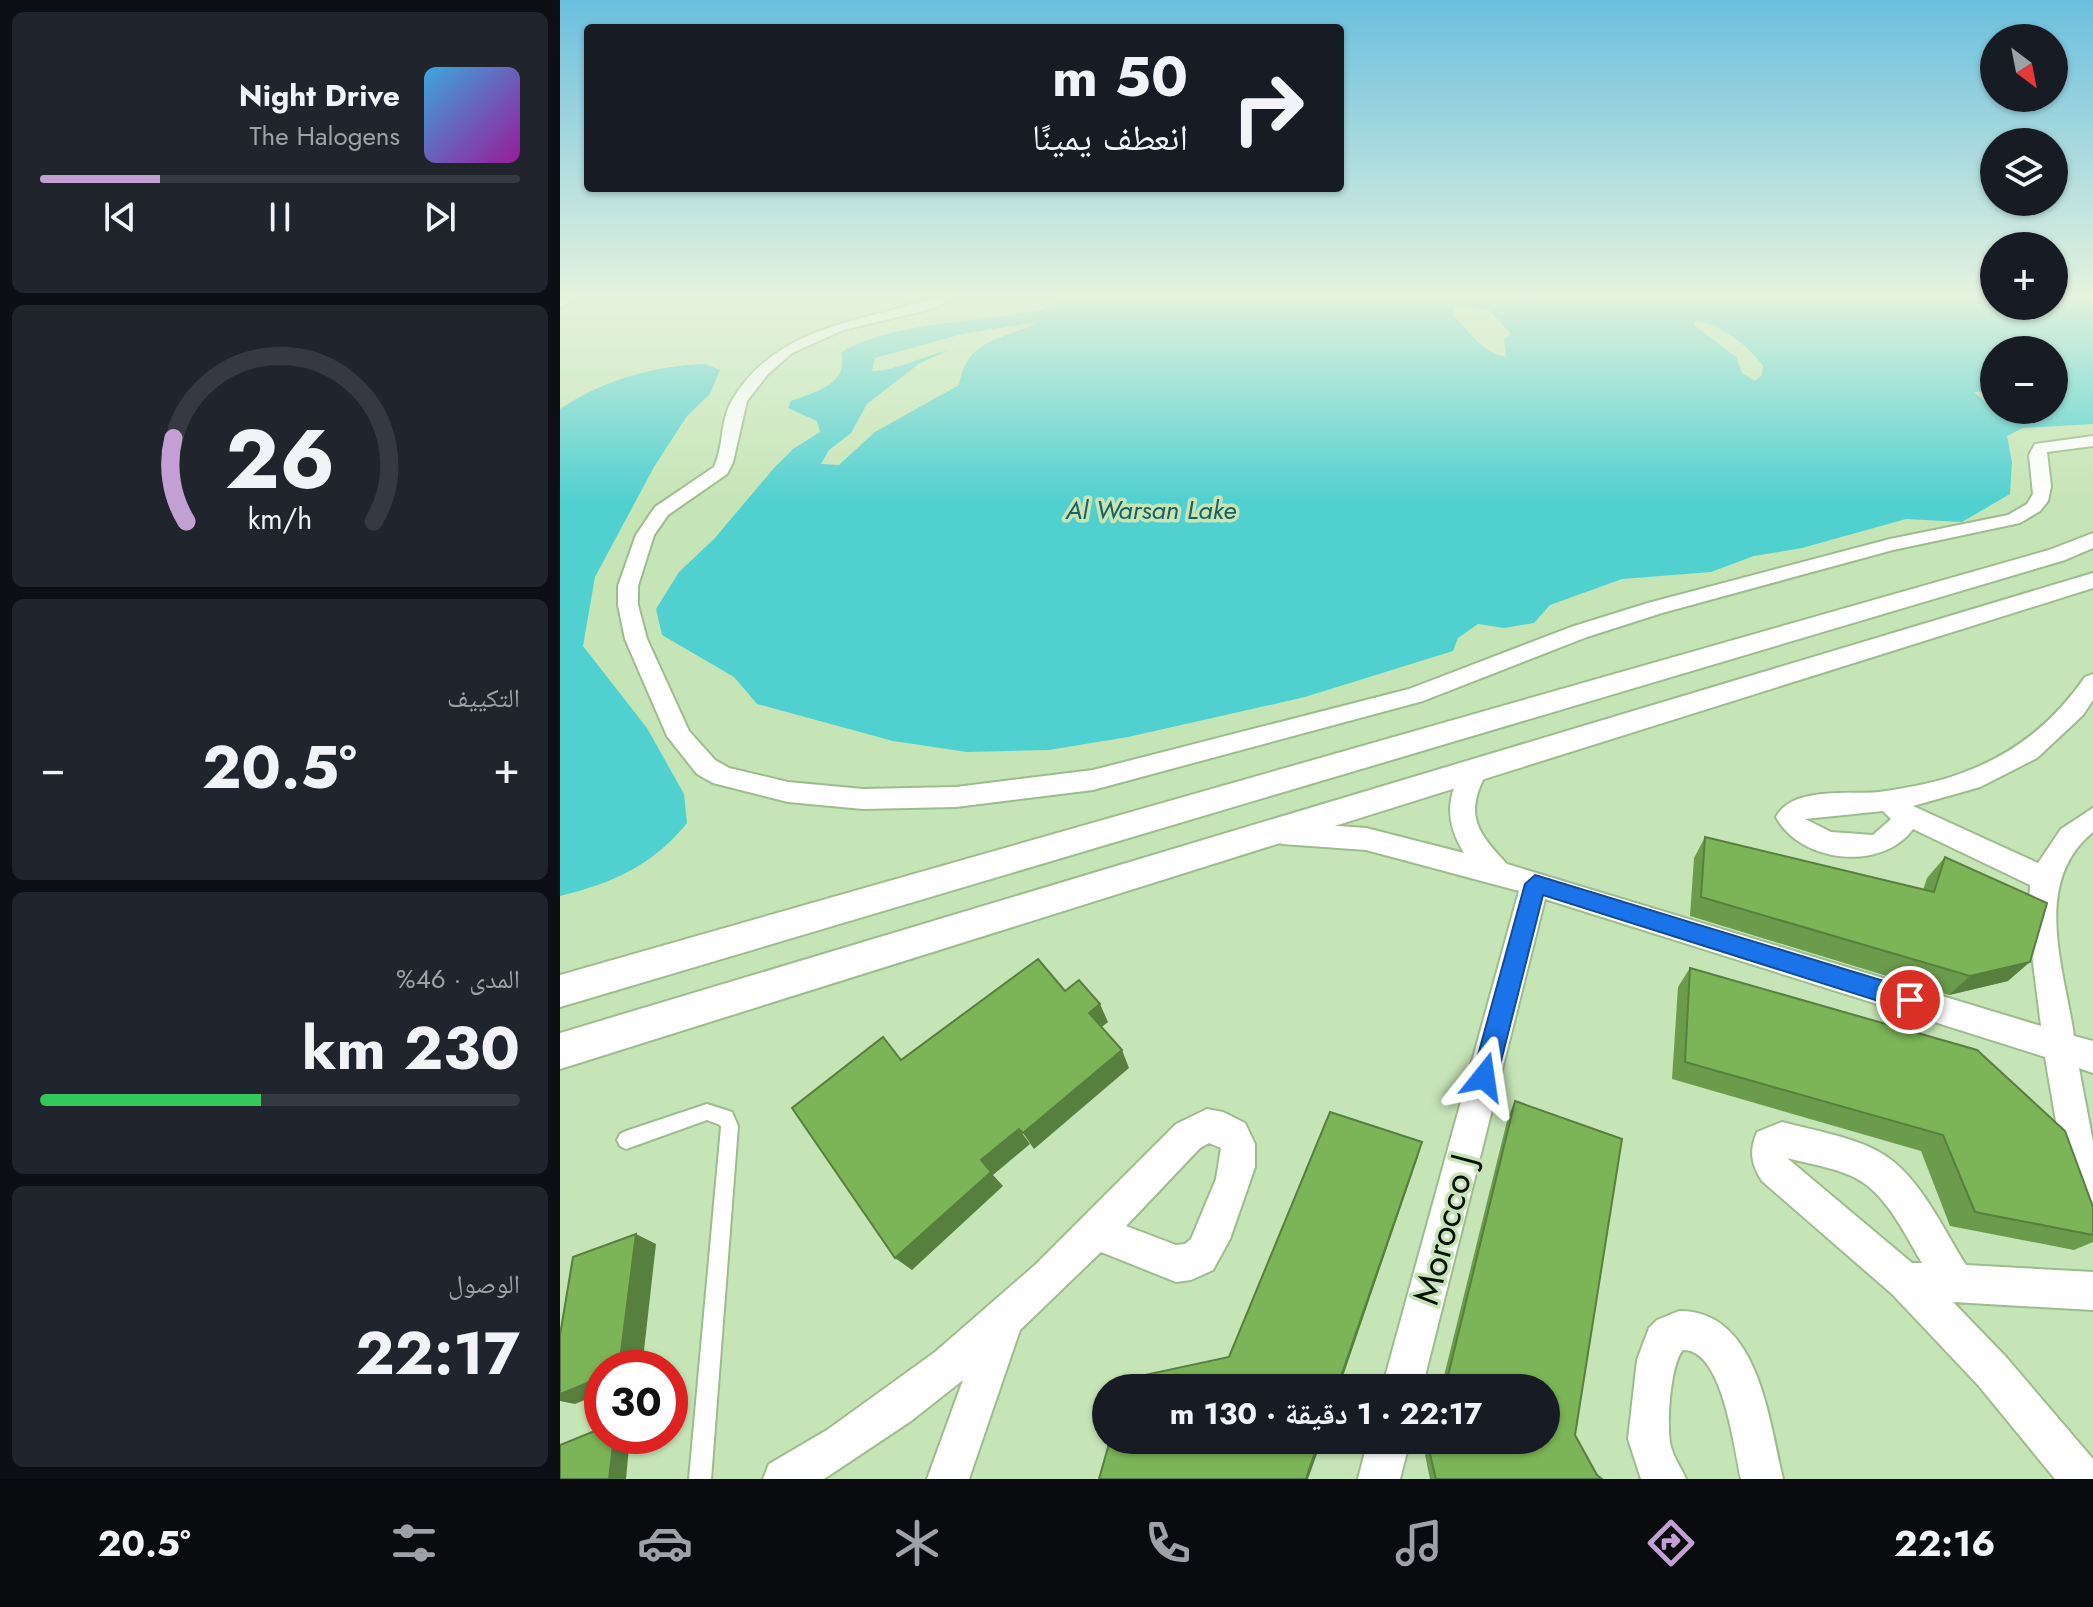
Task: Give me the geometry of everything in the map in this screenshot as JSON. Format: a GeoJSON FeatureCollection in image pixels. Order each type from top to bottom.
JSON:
{"type":"FeatureCollection","features":[{"type":"Feature","properties":{"kind":"street"},"geometry":{"type":"LineString","coordinates":[[772,363],[738,403],[721,470],[709,481],[669,504],[645,535],[628,586],[628,605],[636,639],[685,747],[706,767],[722,776],[788,792],[863,799],[1009,793],[1093,780],[1415,695],[1579,632],[1655,608],[1879,548],[2013,519],[2031,511],[2041,500],[2044,487],[2037,455],[2041,448],[2093,441]]}},
{"type":"Feature","properties":{"kind":"street"},"geometry":{"type":"LineString","coordinates":[[560,991],[2012,569],[2093,540]]}},
{"type":"Feature","properties":{"kind":"street"},"geometry":{"type":"LineString","coordinates":[[560,1051],[2093,580]]}},
{"type":"Feature","properties":{"kind":"street"},"geometry":{"type":"LineString","coordinates":[[1908,815],[1883,843],[1863,848],[1807,835],[1793,827],[1789,817],[1799,808],[1879,801],[1959,783],[2009,764],[2063,726],[2089,703]]}},
{"type":"Feature","properties":{"kind":"street"},"geometry":{"type":"LineString","coordinates":[[1476,770],[1462,792],[1461,819],[1473,848],[1499,873]]}},
{"type":"Feature","properties":{"kind":"street"},"geometry":{"type":"LineString","coordinates":[[1879,801],[2045,879]]}},
{"type":"Feature","properties":{"kind":"street"},"geometry":{"type":"LineString","coordinates":[[2091,821],[2062,847],[2045,879],[2044,937],[2073,1134],[2093,1201]]}},
{"type":"Feature","properties":{"kind":"street"},"geometry":{"type":"LineString","coordinates":[[1272,833],[1366,839],[1499,873],[2093,1057]]}},
{"type":"Feature","properties":{"kind":"street","name":"Morocco J"},"geometry":{"type":"LineString","coordinates":[[1406,1374],[1535,884]]}},
{"type":"Feature","properties":{"kind":"street"},"geometry":{"type":"LineString","coordinates":[[1955,1282],[1904,1200],[1881,1174],[1853,1159],[1782,1139],[1769,1144],[1769,1161],[1774,1169],[1905,1281],[1992,1371],[2082,1479]]}},
{"type":"Feature","properties":{"kind":"street"},"geometry":{"type":"LineString","coordinates":[[784,1479],[864,1431],[914,1396],[1004,1319],[1097,1232]]}},
{"type":"Feature","properties":{"kind":"street"},"geometry":{"type":"LineString","coordinates":[[1905,1281],[2093,1291]]}},
{"type":"Feature","properties":{"kind":"street"},"geometry":{"type":"LineString","coordinates":[[948,1479],[1004,1319]]}},
{"type":"Feature","properties":{"kind":"street"},"geometry":{"type":"LineString","coordinates":[[1665,1479],[1652,1456],[1649,1440],[1658,1356],[1663,1342],[1673,1333],[1687,1330],[1702,1334],[1728,1359],[1762,1479]]}},
{"type":"Feature","properties":{"kind":"street"},"geometry":{"type":"LineString","coordinates":[[1379,1479],[1385,1454]]}},
{"type":"Feature","properties":{"kind":"lane"},"geometry":{"type":"LineString","coordinates":[[626,1140],[707,1112],[726,1118],[730,1126],[700,1479]]}},
{"type":"Feature","properties":{"kind":"water","name":"Al Warsan Lake"},"geometry":{"type":"Polygon","coordinates":[[[842,363],[874,363],[872,371],[920,363],[867,404],[851,433],[829,450],[821,464],[839,465],[875,432],[959,385],[967,363],[1738,363],[1742,373],[1755,381],[1762,375],[1760,363],[1980,363],[1980,392],[1974,392],[1980,397],[1980,424],[2068,424],[2068,363],[2093,363],[2093,424],[2023,428],[2007,436],[2012,462],[2010,494],[1962,522],[1906,519],[1802,548],[1754,556],[1711,572],[1622,579],[1550,605],[1534,623],[1504,628],[1478,624],[1458,638],[1453,651],[1305,697],[1128,737],[1049,750],[967,752],[893,741],[757,704],[734,677],[662,635],[656,609],[679,572],[714,539],[793,449],[820,432],[817,421],[788,408],[791,401],[828,385],[840,372],[842,363]]]}},
{"type":"Feature","properties":{"kind":"water"},"geometry":{"type":"Polygon","coordinates":[[[705,364],[720,370],[710,394],[687,416],[654,467],[595,577],[583,646],[647,728],[684,794],[687,823],[660,851],[630,871],[560,896],[560,409],[594,390],[629,376],[705,364]]]}},
{"type":"Feature","properties":{"kind":"building"},"geometry":{"type":"Polygon","coordinates":[[[1705,837],[1934,892],[1945,857],[2047,903],[2030,962],[1970,976],[1701,897],[1705,837]]]}},
{"type":"Feature","properties":{"kind":"building"},"geometry":{"type":"Polygon","coordinates":[[[1038,959],[1065,991],[1079,980],[1100,1004],[1089,1013],[1122,1050],[1023,1133],[1019,1129],[981,1160],[991,1172],[895,1258],[792,1108],[883,1037],[901,1060],[1038,959]]]}},
{"type":"Feature","properties":{"kind":"building"},"geometry":{"type":"Polygon","coordinates":[[[1690,968],[1977,1050],[2065,1131],[2093,1207],[2093,1235],[1975,1212],[1943,1135],[1685,1062],[1690,968]]]}},
{"type":"Feature","properties":{"kind":"building"},"geometry":{"type":"Polygon","coordinates":[[[1515,1101],[1622,1139],[1575,1435],[1602,1479],[1436,1479],[1430,1454],[1560,1454],[1560,1374],[1448,1374],[1515,1101]]]}},
{"type":"Feature","properties":{"kind":"building"},"geometry":{"type":"Polygon","coordinates":[[[1330,1112],[1422,1142],[1342,1374],[1149,1374],[1229,1357],[1330,1112]]]}},
{"type":"Feature","properties":{"kind":"building"},"geometry":{"type":"Polygon","coordinates":[[[636,1234],[621,1350],[584,1350],[584,1384],[560,1394],[560,1335],[573,1257],[636,1234]]]}},
{"type":"Feature","properties":{"kind":"building"},"geometry":{"type":"Polygon","coordinates":[[[584,1435],[584,1454],[612,1454],[609,1479],[560,1479],[560,1445],[584,1435]]]}},
{"type":"Feature","properties":{"kind":"building"},"geometry":{"type":"Polygon","coordinates":[[[1106,1454],[1314,1454],[1306,1479],[1099,1479],[1106,1454]]]}},
{"type":"Feature","properties":{"kind":"route"},"geometry":{"type":"LineString","coordinates":[[1484,1077],[1535,884],[1910,1000]]}}]}
